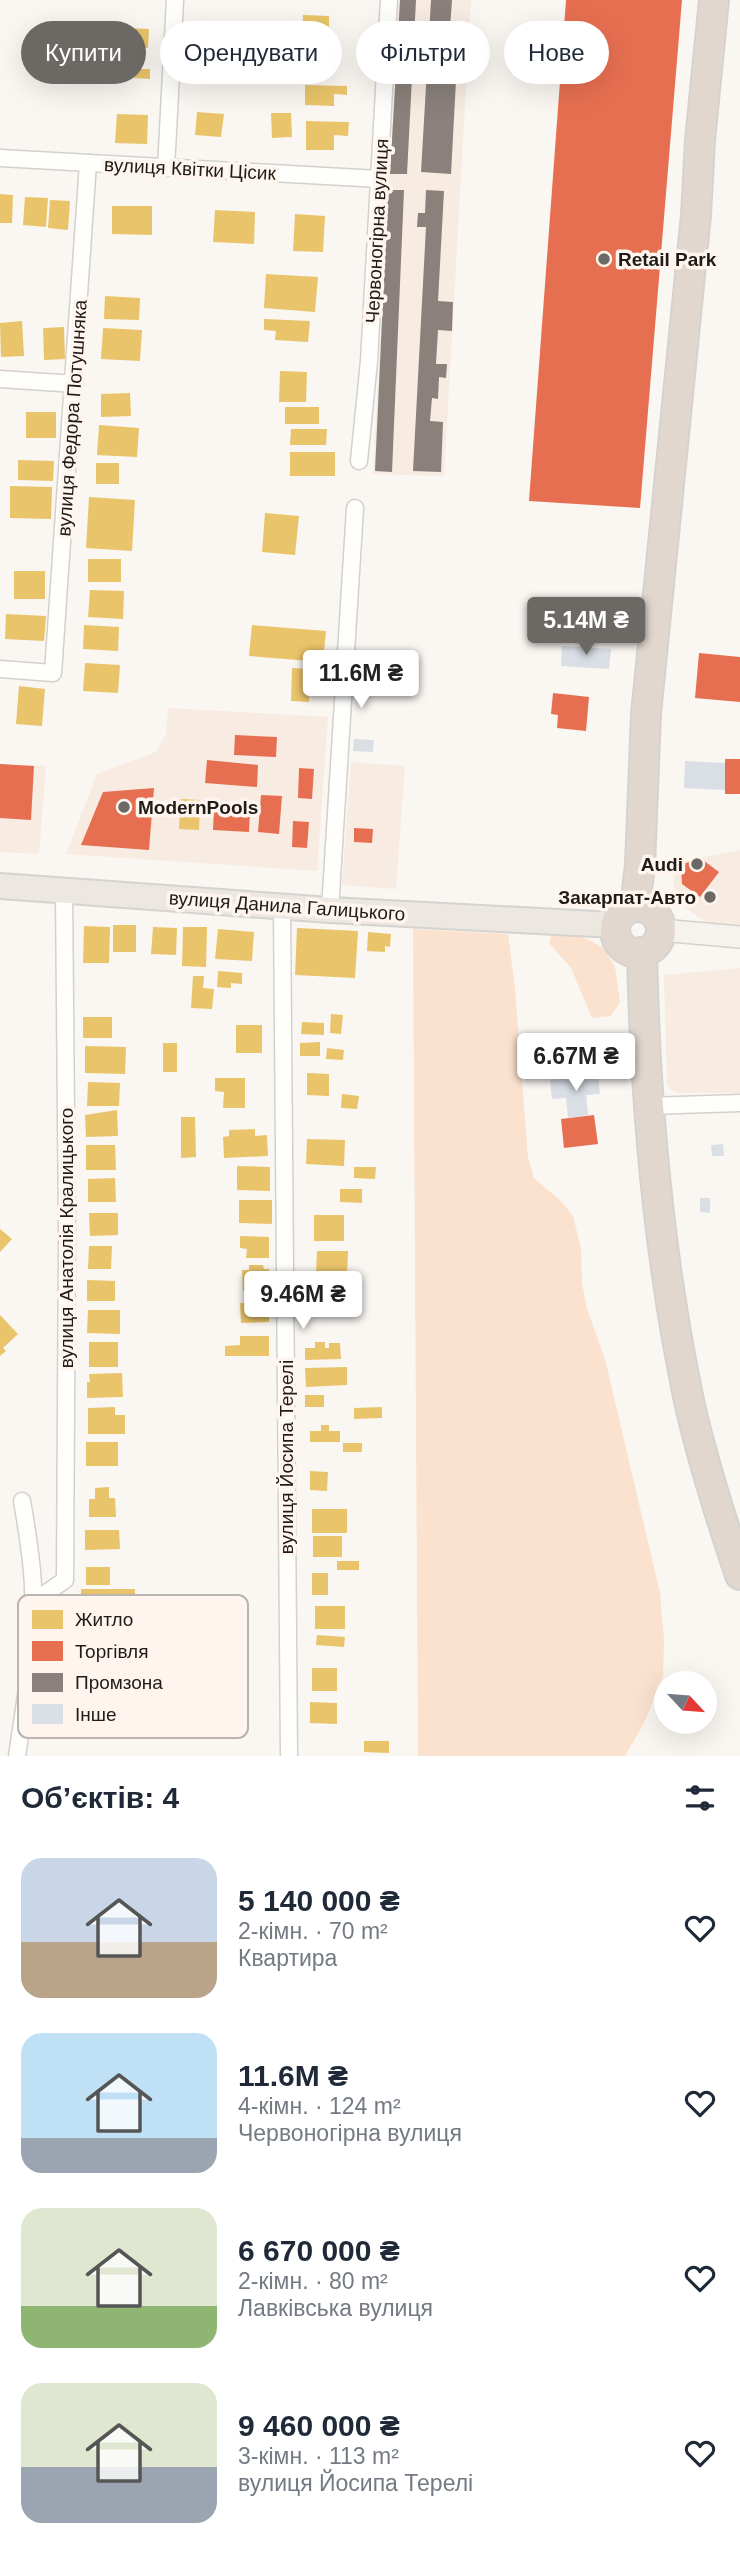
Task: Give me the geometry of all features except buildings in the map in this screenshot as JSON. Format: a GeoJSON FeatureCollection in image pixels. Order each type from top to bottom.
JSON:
{"type":"FeatureCollection","features":[{"type":"Feature","properties":{"kind":"highway"},"geometry":{"type":"LineString","coordinates":[[625,916],[645,908],[653,913],[661,930],[658,940],[651,948],[642,952],[625,949],[615,934],[625,916],[640,865],[646,714],[696,215],[712,6]]}},
{"type":"Feature","properties":{"kind":"highway"},"geometry":{"type":"LineString","coordinates":[[642,952],[648,1106],[668,1287],[688,1398],[716,1503],[740,1575]]}},
{"type":"Feature","properties":{"kind":"main road","name":"вулиця Данила Галицького"},"geometry":{"type":"LineString","coordinates":[[0,886],[330,910],[574,923],[625,916]]}},
{"type":"Feature","properties":{"kind":"street"},"geometry":{"type":"LineString","coordinates":[[166,168],[175,0]]}},
{"type":"Feature","properties":{"kind":"street","name":"Червоногірна вулиця"},"geometry":{"type":"LineString","coordinates":[[359,461],[369,361],[389,0]]}},
{"type":"Feature","properties":{"kind":"street","name":"вулиця Квітки Цісик"},"geometry":{"type":"LineString","coordinates":[[0,158],[379,179]]}},
{"type":"Feature","properties":{"kind":"street","name":"вулиця Федора Потушняка"},"geometry":{"type":"LineString","coordinates":[[0,669],[53,673],[75,384],[88,163]]}},
{"type":"Feature","properties":{"kind":"street"},"geometry":{"type":"LineString","coordinates":[[0,379],[75,384]]}},
{"type":"Feature","properties":{"kind":"street"},"geometry":{"type":"LineString","coordinates":[[330,910],[355,508]]}},
{"type":"Feature","properties":{"kind":"street","name":"вулиця Анатолія Кралицького"},"geometry":{"type":"LineString","coordinates":[[45,1595],[65,1580],[67,1246],[64,891]]}},
{"type":"Feature","properties":{"kind":"street","name":"вулиця Йосипа Терелі"},"geometry":{"type":"LineString","coordinates":[[282,906],[289,1756]]}},
{"type":"Feature","properties":{"kind":"street"},"geometry":{"type":"LineString","coordinates":[[661,930],[740,937]]}},
{"type":"Feature","properties":{"kind":"street"},"geometry":{"type":"LineString","coordinates":[[648,1106],[740,1103]]}},
{"type":"Feature","properties":{"kind":"street"},"geometry":{"type":"LineString","coordinates":[[22,1501],[38,1595]]}},
{"type":"Feature","properties":{"kind":"street"},"geometry":{"type":"LineString","coordinates":[[17,1756],[19,1738]]}},
{"type":"Feature","properties":{"kind":"shaded area"},"geometry":{"type":"Polygon","coordinates":[[[399,0],[471,0],[470,21],[398,21],[399,0]]]}},
{"type":"Feature","properties":{"kind":"shaded area"},"geometry":{"type":"Polygon","coordinates":[[[394,84],[466,84],[444,476],[373,474],[394,84]]]}},
{"type":"Feature","properties":{"kind":"shaded area"},"geometry":{"type":"Polygon","coordinates":[[[168,708],[328,717],[317,871],[66,854],[97,774],[156,752],[166,734],[168,708]]]}},
{"type":"Feature","properties":{"kind":"shaded area"},"geometry":{"type":"Polygon","coordinates":[[[351,762],[405,766],[396,889],[342,885],[351,762]]]}},
{"type":"Feature","properties":{"kind":"shaded area"},"geometry":{"type":"Polygon","coordinates":[[[0,764],[46,766],[39,854],[0,852],[0,764]]]}},
{"type":"Feature","properties":{"kind":"shaded area","name":"Закарпат-Авто"},"geometry":{"type":"Polygon","coordinates":[[[740,850],[740,926],[708,923],[686,908],[674,887],[674,863],[740,850]]]}},
{"type":"Feature","properties":{"kind":"shaded area"},"geometry":{"type":"Polygon","coordinates":[[[413,929],[508,934],[528,1157],[534,1178],[561,1201],[573,1216],[581,1248],[582,1283],[587,1309],[605,1359],[660,1593],[664,1640],[663,1671],[654,1671],[654,1698],[644,1723],[625,1756],[418,1756],[413,929]]]}},
{"type":"Feature","properties":{"kind":"shaded area"},"geometry":{"type":"Polygon","coordinates":[[[551,935],[583,937],[604,948],[615,967],[620,1002],[611,1016],[592,1018],[571,968],[549,943],[551,935]]]}},
{"type":"Feature","properties":{"kind":"shaded area"},"geometry":{"type":"Polygon","coordinates":[[[740,968],[740,1093],[679,1093],[671,1090],[667,1084],[664,975],[740,968]]]}},
{"type":"Feature","properties":{"kind":"place","name":"Retail Park"},"geometry":{"type":"Point","coordinates":[604,259]}},
{"type":"Feature","properties":{"kind":"place","name":"ModernPools"},"geometry":{"type":"Point","coordinates":[124,807]}},
{"type":"Feature","properties":{"kind":"place","name":"Audi"},"geometry":{"type":"Point","coordinates":[697,864]}},
{"type":"Feature","properties":{"kind":"place","name":"Закарпат-Авто"},"geometry":{"type":"Point","coordinates":[710,897]}}]}
